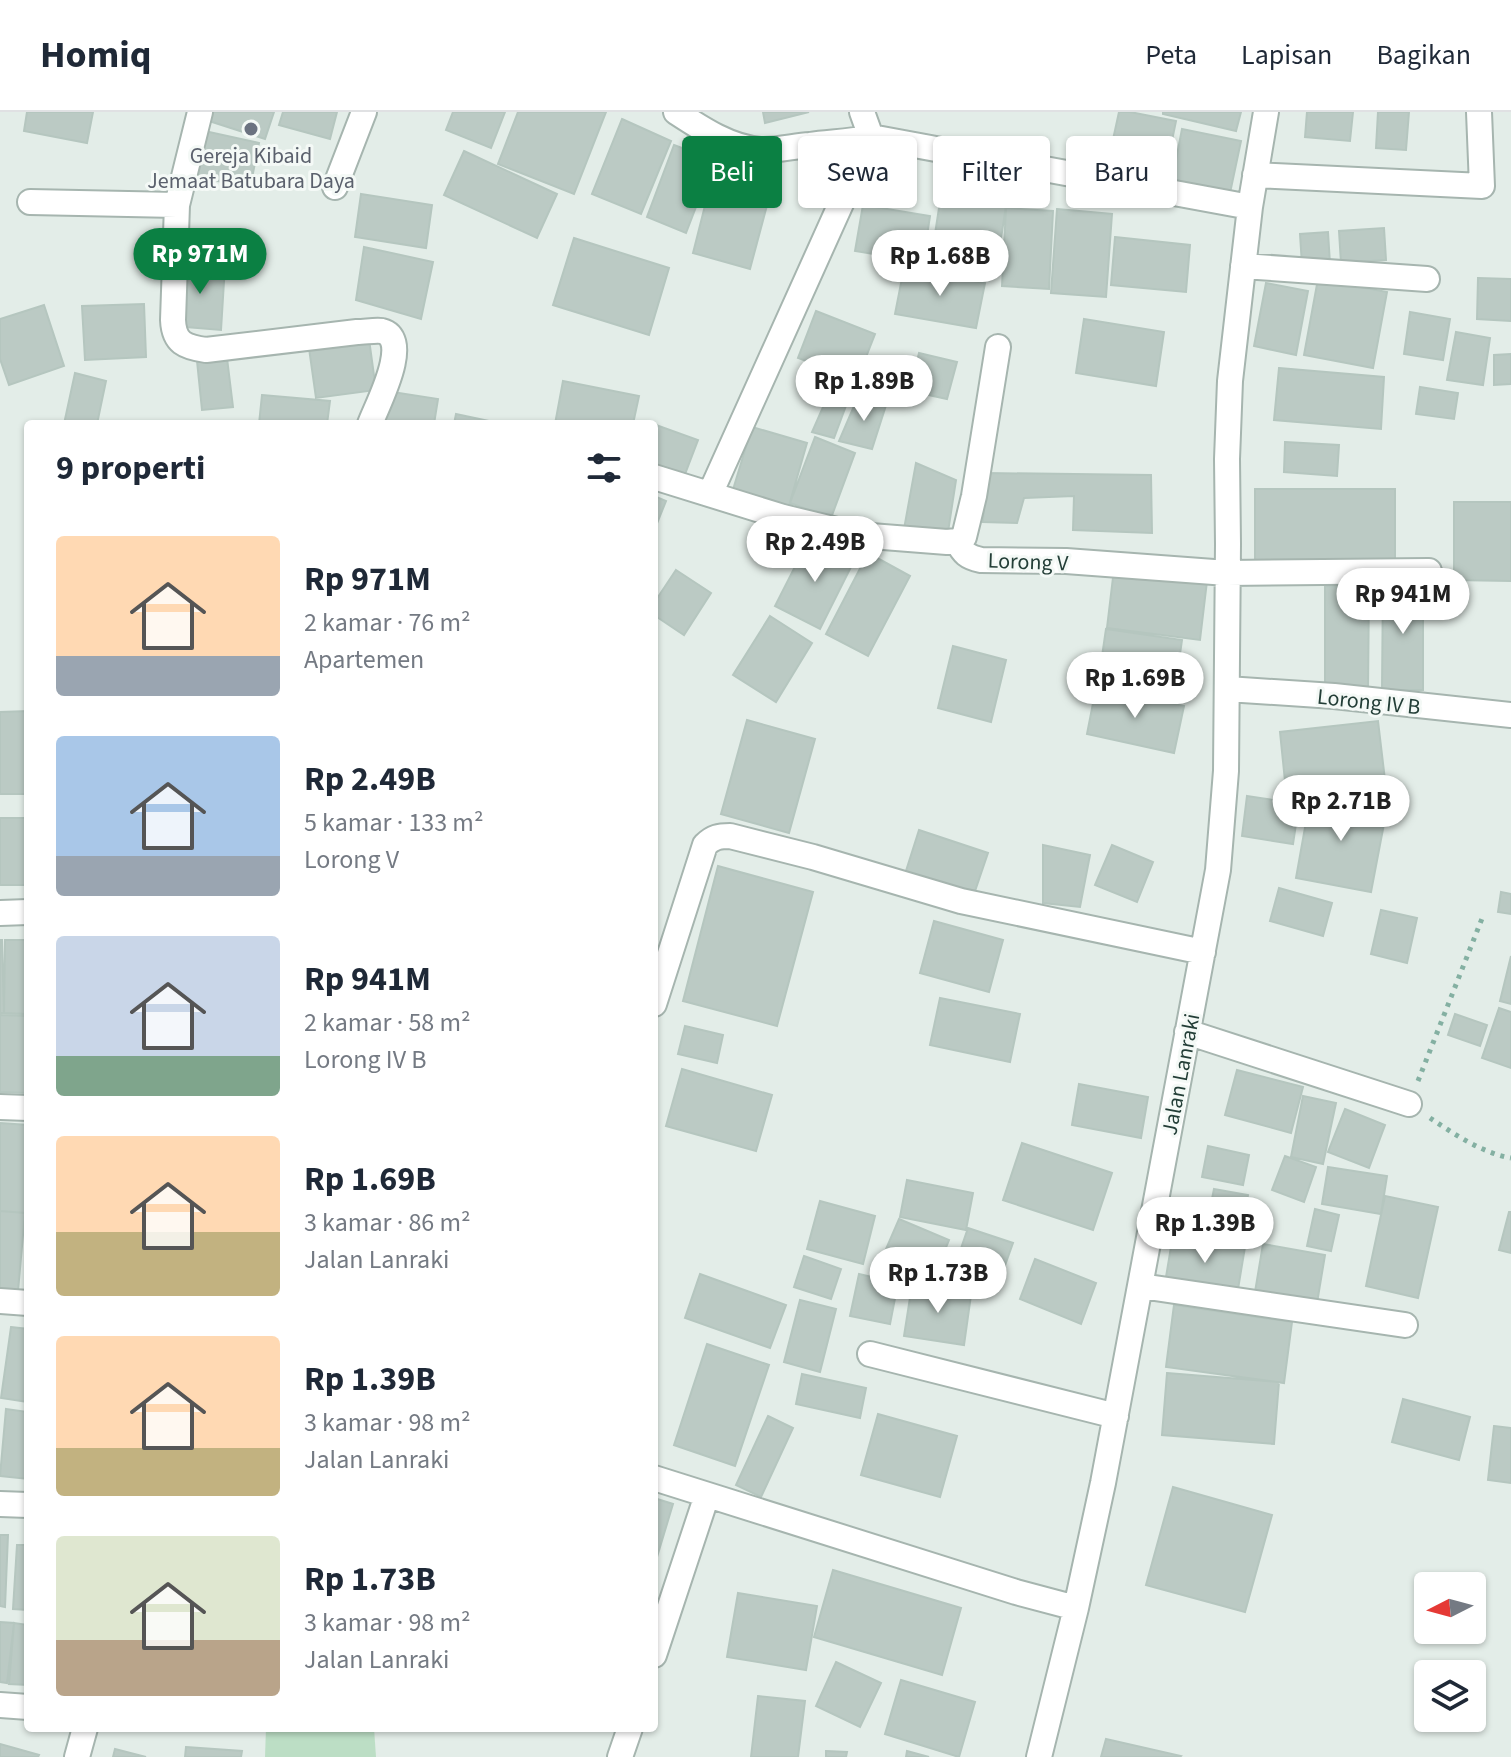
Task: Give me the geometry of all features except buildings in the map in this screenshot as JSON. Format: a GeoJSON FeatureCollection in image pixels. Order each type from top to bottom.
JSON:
{"type":"FeatureCollection","features":[{"type":"Feature","properties":{"kind":"street"},"geometry":{"type":"LineString","coordinates":[[200,112],[177,205],[173,320],[177,339],[206,350],[357,332],[387,333],[392,338],[395,354],[372,420]]}},
{"type":"Feature","properties":{"kind":"street"},"geometry":{"type":"LineString","coordinates":[[335,187],[364,112]]}},
{"type":"Feature","properties":{"kind":"street"},"geometry":{"type":"LineString","coordinates":[[676,112],[721,139],[745,147],[763,150],[798,147]]}},
{"type":"Feature","properties":{"kind":"street"},"geometry":{"type":"LineString","coordinates":[[862,112],[871,136]]}},
{"type":"Feature","properties":{"kind":"street","name":"Jalan Lanraki"},"geometry":{"type":"LineString","coordinates":[[1039,1757],[1076,1608],[1116,1416],[1218,870],[1226,771],[1230,381],[1250,207],[1266,112]]}},
{"type":"Feature","properties":{"kind":"street"},"geometry":{"type":"LineString","coordinates":[[1255,175],[1482,186],[1479,112]]}},
{"type":"Feature","properties":{"kind":"street"},"geometry":{"type":"LineString","coordinates":[[917,145],[1250,207]]}},
{"type":"Feature","properties":{"kind":"street"},"geometry":{"type":"LineString","coordinates":[[30,202],[177,205]]}},
{"type":"Feature","properties":{"kind":"street"},"geometry":{"type":"LineString","coordinates":[[710,494],[839,208]]}},
{"type":"Feature","properties":{"kind":"street"},"geometry":{"type":"LineString","coordinates":[[1243,266],[1427,279]]}},
{"type":"Feature","properties":{"kind":"street"},"geometry":{"type":"LineString","coordinates":[[957,541],[964,537],[974,496],[998,347]]}},
{"type":"Feature","properties":{"kind":"street","name":"Lorong V"},"geometry":{"type":"LineString","coordinates":[[658,478],[783,517],[858,535],[957,541],[963,553],[981,560],[1066,561],[1227,573],[1429,571]]}},
{"type":"Feature","properties":{"kind":"street","name":"Lorong IV B"},"geometry":{"type":"LineString","coordinates":[[1227,689],[1334,696],[1511,715]]}},
{"type":"Feature","properties":{"kind":"street"},"geometry":{"type":"LineString","coordinates":[[658,992],[705,845],[711,839],[722,836],[813,857],[961,901],[1203,952]]}},
{"type":"Feature","properties":{"kind":"street"},"geometry":{"type":"LineString","coordinates":[[0,913],[24,912]]}},
{"type":"Feature","properties":{"kind":"street"},"geometry":{"type":"LineString","coordinates":[[1187,1032],[1409,1104]]}},
{"type":"Feature","properties":{"kind":"street"},"geometry":{"type":"LineString","coordinates":[[0,1107],[24,1108]]}},
{"type":"Feature","properties":{"kind":"street"},"geometry":{"type":"LineString","coordinates":[[1141,1286],[1405,1325]]}},
{"type":"Feature","properties":{"kind":"street"},"geometry":{"type":"LineString","coordinates":[[0,1301],[24,1303]]}},
{"type":"Feature","properties":{"kind":"street"},"geometry":{"type":"LineString","coordinates":[[870,1354],[1116,1416]]}},
{"type":"Feature","properties":{"kind":"street"},"geometry":{"type":"LineString","coordinates":[[658,1479],[1076,1608]]}},
{"type":"Feature","properties":{"kind":"street"},"geometry":{"type":"LineString","coordinates":[[658,1643],[707,1495]]}},
{"type":"Feature","properties":{"kind":"street"},"geometry":{"type":"LineString","coordinates":[[0,1504],[24,1505]]}},
{"type":"Feature","properties":{"kind":"street"},"geometry":{"type":"LineString","coordinates":[[0,1705],[24,1707]]}},
{"type":"Feature","properties":{"kind":"street"},"geometry":{"type":"LineString","coordinates":[[77,1757],[84,1732]]}},
{"type":"Feature","properties":{"kind":"street"},"geometry":{"type":"LineString","coordinates":[[620,1757],[629,1732]]}},
{"type":"Feature","properties":{"kind":"path"},"geometry":{"type":"LineString","coordinates":[[1483,916],[1409,1104],[1454,1134],[1499,1156],[1511,1158]]}},
{"type":"Feature","properties":{"kind":"green space"},"geometry":{"type":"Polygon","coordinates":[[[266,1732],[374,1732],[376,1757],[265,1757],[266,1732]]]}},
{"type":"Feature","properties":{"kind":"place","name":"Gereja Kibaid Jemaat Batubara Daya"},"geometry":{"type":"Point","coordinates":[251,129]}}]}
